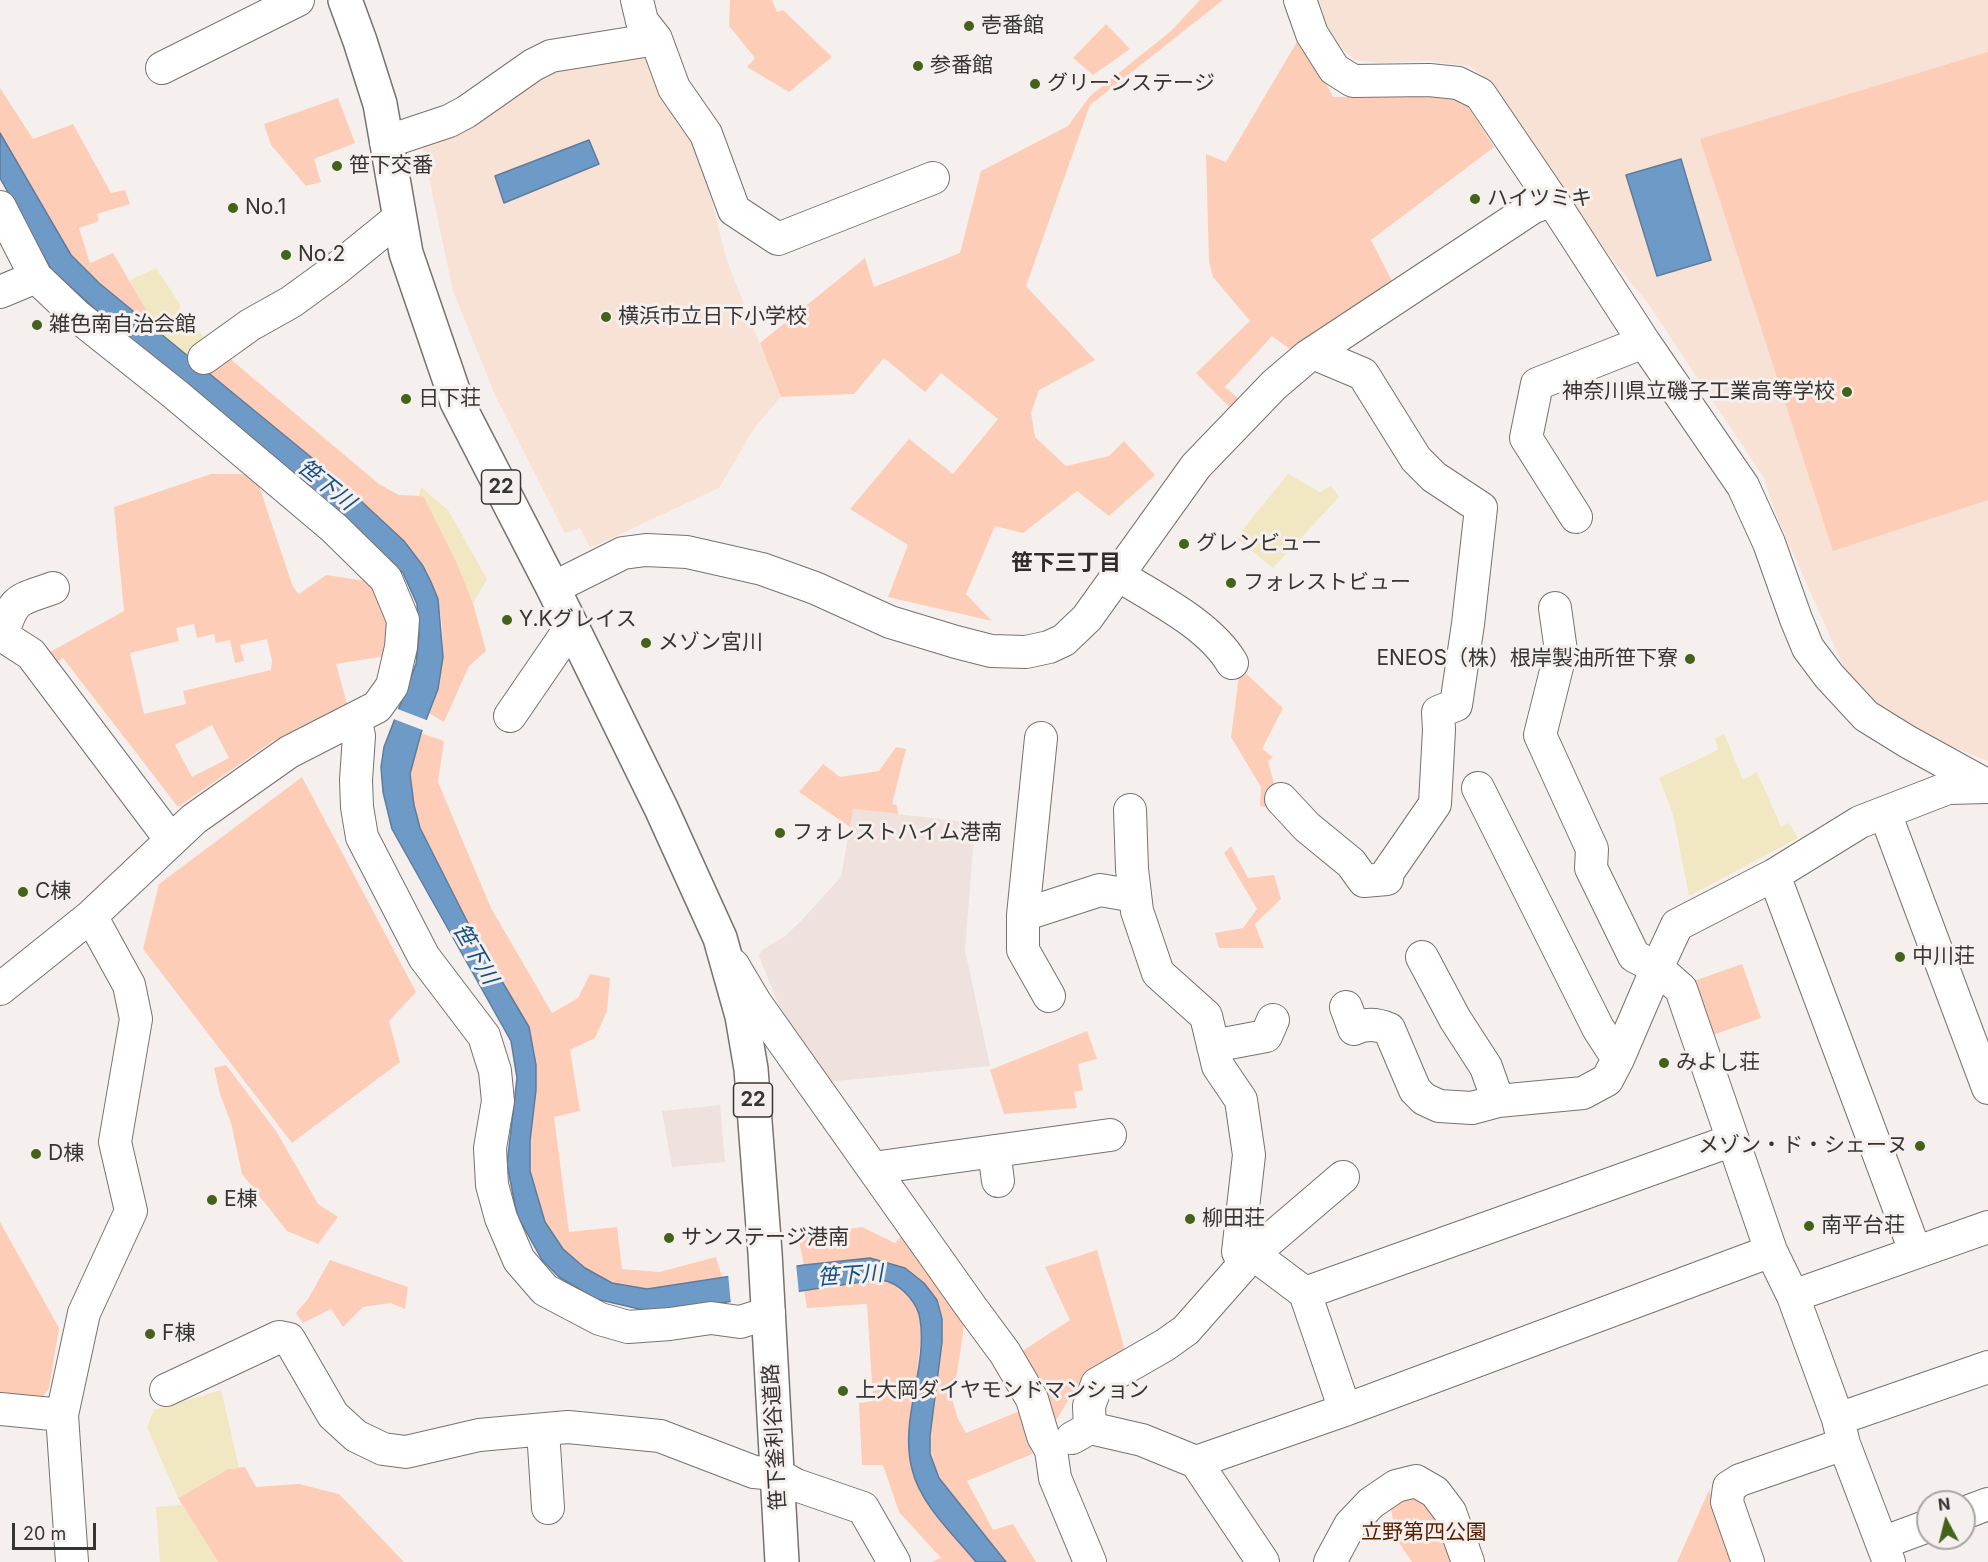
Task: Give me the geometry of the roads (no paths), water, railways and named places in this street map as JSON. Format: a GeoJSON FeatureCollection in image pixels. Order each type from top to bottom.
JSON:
{"type":"FeatureCollection","features":[{"type":"Feature","properties":{"kind":"main road","name":"22"},"geometry":{"type":"LineString","coordinates":[[345,0],[380,104],[406,253],[457,402],[553,588],[661,808],[720,938],[742,1016],[751,1069],[769,1312]]}},
{"type":"Feature","properties":{"kind":"main road","name":"笹下釜利谷道路"},"geometry":{"type":"LineString","coordinates":[[769,1312],[782,1562]]}},
{"type":"Feature","properties":{"kind":"street"},"geometry":{"type":"LineString","coordinates":[[162,68],[298,0]]}},
{"type":"Feature","properties":{"kind":"street"},"geometry":{"type":"LineString","coordinates":[[637,0],[642,21],[656,39],[674,88],[706,134],[734,210],[778,239],[933,177]]}},
{"type":"Feature","properties":{"kind":"street"},"geometry":{"type":"LineString","coordinates":[[1300,0],[1312,34],[1334,69],[1353,81],[1458,82],[1480,94],[1644,342],[1743,486],[1768,543],[1808,648],[1829,676],[1866,716],[1988,787]]}},
{"type":"Feature","properties":{"kind":"street"},"geometry":{"type":"LineString","coordinates":[[386,142],[449,121],[466,112],[533,65],[551,56],[656,39]]}},
{"type":"Feature","properties":{"kind":"street"},"geometry":{"type":"LineString","coordinates":[[553,588],[623,553],[646,550],[687,552],[762,569],[815,588],[890,622],[956,642],[991,651],[1026,652],[1049,647],[1064,640],[1087,618],[1196,466],[1274,385],[1313,353],[1532,208],[1552,200]]}},
{"type":"Feature","properties":{"kind":"street"},"geometry":{"type":"LineString","coordinates":[[0,207],[36,277],[77,316],[175,394],[334,528],[386,579],[403,620],[401,647],[392,686],[377,707],[289,752],[194,819],[91,916],[0,989]]}},
{"type":"Feature","properties":{"kind":"street"},"geometry":{"type":"LineString","coordinates":[[204,358],[250,325],[291,302],[399,218]]}},
{"type":"Feature","properties":{"kind":"street"},"geometry":{"type":"LineString","coordinates":[[0,292],[36,277]]}},
{"type":"Feature","properties":{"kind":"street"},"geometry":{"type":"LineString","coordinates":[[1576,517],[1526,438],[1537,384],[1644,342]]}},
{"type":"Feature","properties":{"kind":"street"},"geometry":{"type":"LineString","coordinates":[[1281,799],[1307,827],[1352,863],[1364,881],[1387,879],[1388,872],[1435,804],[1438,712],[1455,705],[1468,624],[1481,508],[1434,477],[1416,459],[1363,374],[1313,353]]}},
{"type":"Feature","properties":{"kind":"street"},"geometry":{"type":"LineString","coordinates":[[1118,576],[1183,615],[1225,651],[1232,663]]}},
{"type":"Feature","properties":{"kind":"street"},"geometry":{"type":"LineString","coordinates":[[53,588],[20,600],[11,609],[1,634],[31,654],[171,840]]}},
{"type":"Feature","properties":{"kind":"street"},"geometry":{"type":"LineString","coordinates":[[1555,608],[1562,651],[1540,735],[1592,849],[1591,868],[1634,956],[1657,968],[1681,989],[1771,1251],[1792,1296],[1885,1553],[1916,1534]]}},
{"type":"Feature","properties":{"kind":"street"},"geometry":{"type":"LineString","coordinates":[[510,716],[571,627]]}},
{"type":"Feature","properties":{"kind":"street"},"geometry":{"type":"LineString","coordinates":[[356,718],[359,736],[357,807],[362,837],[424,957],[484,1036],[489,1047],[495,1071],[498,1101],[490,1148],[492,1185],[501,1218],[519,1260],[545,1290],[600,1319],[628,1327],[711,1318],[740,1322],[769,1312]]}},
{"type":"Feature","properties":{"kind":"street"},"geometry":{"type":"LineString","coordinates":[[1041,738],[1023,915],[1023,950],[1049,996]]}},
{"type":"Feature","properties":{"kind":"street"},"geometry":{"type":"LineString","coordinates":[[1346,1007],[1354,1029],[1361,1025],[1378,1025],[1389,1029],[1403,1066],[1416,1090],[1424,1099],[1439,1106],[1472,1108],[1498,1101],[1583,1093],[1607,1080],[1677,925],[1774,875],[1860,822],[1948,789],[1988,787]]}},
{"type":"Feature","properties":{"kind":"street"},"geometry":{"type":"LineString","coordinates":[[1478,788],[1598,1028],[1618,1059]]}},
{"type":"Feature","properties":{"kind":"street"},"geometry":{"type":"LineString","coordinates":[[1131,810],[1137,911],[1158,973],[1206,1016],[1218,1066],[1241,1100],[1249,1155],[1238,1252],[1305,1293],[1344,1410]]}},
{"type":"Feature","properties":{"kind":"street"},"geometry":{"type":"LineString","coordinates":[[1885,813],[1988,1088]]}},
{"type":"Feature","properties":{"kind":"street"},"geometry":{"type":"LineString","coordinates":[[1774,875],[1916,1251]]}},
{"type":"Feature","properties":{"kind":"street"},"geometry":{"type":"LineString","coordinates":[[1023,915],[1100,890],[1135,896]]}},
{"type":"Feature","properties":{"kind":"street"},"geometry":{"type":"LineString","coordinates":[[72,1562],[62,1415],[84,1313],[131,1211],[115,1142],[136,1018],[129,985],[91,916]]}},
{"type":"Feature","properties":{"kind":"street"},"geometry":{"type":"LineString","coordinates":[[723,951],[755,1002],[1005,1353],[1032,1400],[1043,1436],[1051,1450],[1054,1478],[1090,1562]]}},
{"type":"Feature","properties":{"kind":"street"},"geometry":{"type":"LineString","coordinates":[[1422,957],[1455,1019],[1486,1067],[1498,1101]]}},
{"type":"Feature","properties":{"kind":"street"},"geometry":{"type":"LineString","coordinates":[[1213,1046],[1266,1036],[1273,1020]]}},
{"type":"Feature","properties":{"kind":"street"},"geometry":{"type":"LineString","coordinates":[[873,1168],[996,1166],[1111,1137]]}},
{"type":"Feature","properties":{"kind":"street"},"geometry":{"type":"LineString","coordinates":[[1305,1293],[1733,1140]]}},
{"type":"Feature","properties":{"kind":"street"},"geometry":{"type":"LineString","coordinates":[[1090,1428],[1089,1406],[1097,1384],[1165,1345],[1186,1330],[1249,1258],[1343,1177]]}},
{"type":"Feature","properties":{"kind":"street"},"geometry":{"type":"LineString","coordinates":[[1792,1296],[1988,1227]]}},
{"type":"Feature","properties":{"kind":"street"},"geometry":{"type":"LineString","coordinates":[[1196,1462],[1344,1410],[1771,1251]]}},
{"type":"Feature","properties":{"kind":"street"},"geometry":{"type":"LineString","coordinates":[[166,1390],[279,1337],[290,1339],[333,1415],[356,1436],[383,1449],[406,1452],[479,1436],[568,1427],[660,1436],[754,1472],[777,1474],[796,1485],[863,1508],[894,1562]]}},
{"type":"Feature","properties":{"kind":"street"},"geometry":{"type":"LineString","coordinates":[[1748,1562],[1727,1502],[1729,1487],[1841,1432],[1988,1367]]}},
{"type":"Feature","properties":{"kind":"street"},"geometry":{"type":"LineString","coordinates":[[0,1408],[62,1415]]}},
{"type":"Feature","properties":{"kind":"street"},"geometry":{"type":"LineString","coordinates":[[1051,1450],[1090,1428],[1142,1440],[1196,1462],[1263,1562]]}},
{"type":"Feature","properties":{"kind":"street"},"geometry":{"type":"LineString","coordinates":[[543,1430],[548,1508]]}},
{"type":"Feature","properties":{"kind":"street"},"geometry":{"type":"LineString","coordinates":[[1330,1562],[1350,1525],[1371,1503],[1396,1486],[1416,1482],[1435,1492],[1450,1512],[1468,1562]]}},
{"type":"Feature","properties":{"kind":"water","name":"笹下川"},"geometry":{"type":"Polygon","coordinates":[[[0,133],[71,255],[99,283],[334,476],[404,541],[423,566],[438,599],[443,657],[438,689],[421,733],[410,774],[414,805],[420,828],[470,927],[529,1027],[536,1065],[530,1171],[545,1222],[563,1249],[585,1268],[612,1283],[647,1289],[804,1265],[870,1258],[905,1268],[924,1283],[937,1300],[942,1319],[942,1342],[930,1436],[930,1454],[939,1478],[1006,1562],[976,1562],[938,1518],[916,1482],[909,1450],[909,1431],[920,1356],[920,1319],[913,1302],[894,1284],[875,1280],[693,1307],[648,1311],[596,1299],[559,1277],[542,1260],[517,1215],[507,1164],[517,1078],[511,1041],[392,829],[383,792],[381,767],[384,747],[416,664],[419,634],[417,604],[403,573],[192,388],[119,331],[51,269],[0,178],[0,133]]]}},
{"type":"Feature","properties":{"kind":"water"},"geometry":{"type":"Polygon","coordinates":[[[589,140],[599,164],[504,203],[495,176],[589,140]]]}},
{"type":"Feature","properties":{"kind":"water"},"geometry":{"type":"Polygon","coordinates":[[[1681,159],[1711,260],[1657,276],[1626,175],[1681,159]]]}},
{"type":"Feature","properties":{"kind":"place","name":"壱番館"},"geometry":{"type":"Point","coordinates":[969,26]}},
{"type":"Feature","properties":{"kind":"place","name":"参番館"},"geometry":{"type":"Point","coordinates":[918,66]}},
{"type":"Feature","properties":{"kind":"place","name":"グリーンステージ"},"geometry":{"type":"Point","coordinates":[1035,84]}},
{"type":"Feature","properties":{"kind":"place","name":"笹下交番"},"geometry":{"type":"Point","coordinates":[337,166]}},
{"type":"Feature","properties":{"kind":"place","name":"ハイツミキ"},"geometry":{"type":"Point","coordinates":[1475,199]}},
{"type":"Feature","properties":{"kind":"place","name":"No.1"},"geometry":{"type":"Point","coordinates":[233,208]}},
{"type":"Feature","properties":{"kind":"place","name":"No.2"},"geometry":{"type":"Point","coordinates":[286,255]}},
{"type":"Feature","properties":{"kind":"place","name":"横浜市立日下小学校"},"geometry":{"type":"Point","coordinates":[606,317]}},
{"type":"Feature","properties":{"kind":"place","name":"雑色南自治会館"},"geometry":{"type":"Point","coordinates":[37,325]}},
{"type":"Feature","properties":{"kind":"place","name":"神奈川県立磯子工業高等学校"},"geometry":{"type":"Point","coordinates":[1847,392]}},
{"type":"Feature","properties":{"kind":"place","name":"日下荘"},"geometry":{"type":"Point","coordinates":[406,399]}},
{"type":"Feature","properties":{"kind":"place","name":"グレンビュー"},"geometry":{"type":"Point","coordinates":[1184,544]}},
{"type":"Feature","properties":{"kind":"place","name":"フォレストビュー"},"geometry":{"type":"Point","coordinates":[1231,583]}},
{"type":"Feature","properties":{"kind":"place","name":"Y.Kグレイス"},"geometry":{"type":"Point","coordinates":[507,620]}},
{"type":"Feature","properties":{"kind":"place","name":"メゾン宮川"},"geometry":{"type":"Point","coordinates":[646,643]}},
{"type":"Feature","properties":{"kind":"place","name":"ENEOS（株）根岸製油所笹下寮"},"geometry":{"type":"Point","coordinates":[1690,659]}},
{"type":"Feature","properties":{"kind":"place","name":"フォレストハイム港南"},"geometry":{"type":"Point","coordinates":[780,833]}},
{"type":"Feature","properties":{"kind":"place","name":"C棟"},"geometry":{"type":"Point","coordinates":[23,892]}},
{"type":"Feature","properties":{"kind":"place","name":"中川荘"},"geometry":{"type":"Point","coordinates":[1900,957]}},
{"type":"Feature","properties":{"kind":"place","name":"みよし荘"},"geometry":{"type":"Point","coordinates":[1664,1063]}},
{"type":"Feature","properties":{"kind":"place","name":"メゾン・ド・シェーヌ"},"geometry":{"type":"Point","coordinates":[1920,1146]}},
{"type":"Feature","properties":{"kind":"place","name":"D棟"},"geometry":{"type":"Point","coordinates":[36,1154]}},
{"type":"Feature","properties":{"kind":"place","name":"E棟"},"geometry":{"type":"Point","coordinates":[212,1200]}},
{"type":"Feature","properties":{"kind":"place","name":"柳田荘"},"geometry":{"type":"Point","coordinates":[1190,1219]}},
{"type":"Feature","properties":{"kind":"place","name":"南平台荘"},"geometry":{"type":"Point","coordinates":[1809,1226]}},
{"type":"Feature","properties":{"kind":"place","name":"サンステージ港南"},"geometry":{"type":"Point","coordinates":[669,1238]}},
{"type":"Feature","properties":{"kind":"place","name":"F棟"},"geometry":{"type":"Point","coordinates":[150,1334]}},
{"type":"Feature","properties":{"kind":"place","name":"上大岡ダイヤモンドマンション"},"geometry":{"type":"Point","coordinates":[843,1391]}},
{"type":"Feature","properties":{"kind":"district","name":"笹下三丁目"},"geometry":{"type":"Point","coordinates":[1066,563]}},
{"type":"Feature","properties":{"kind":"park label","name":"立野第四公園"},"geometry":{"type":"Point","coordinates":[1424,1533]}}]}
